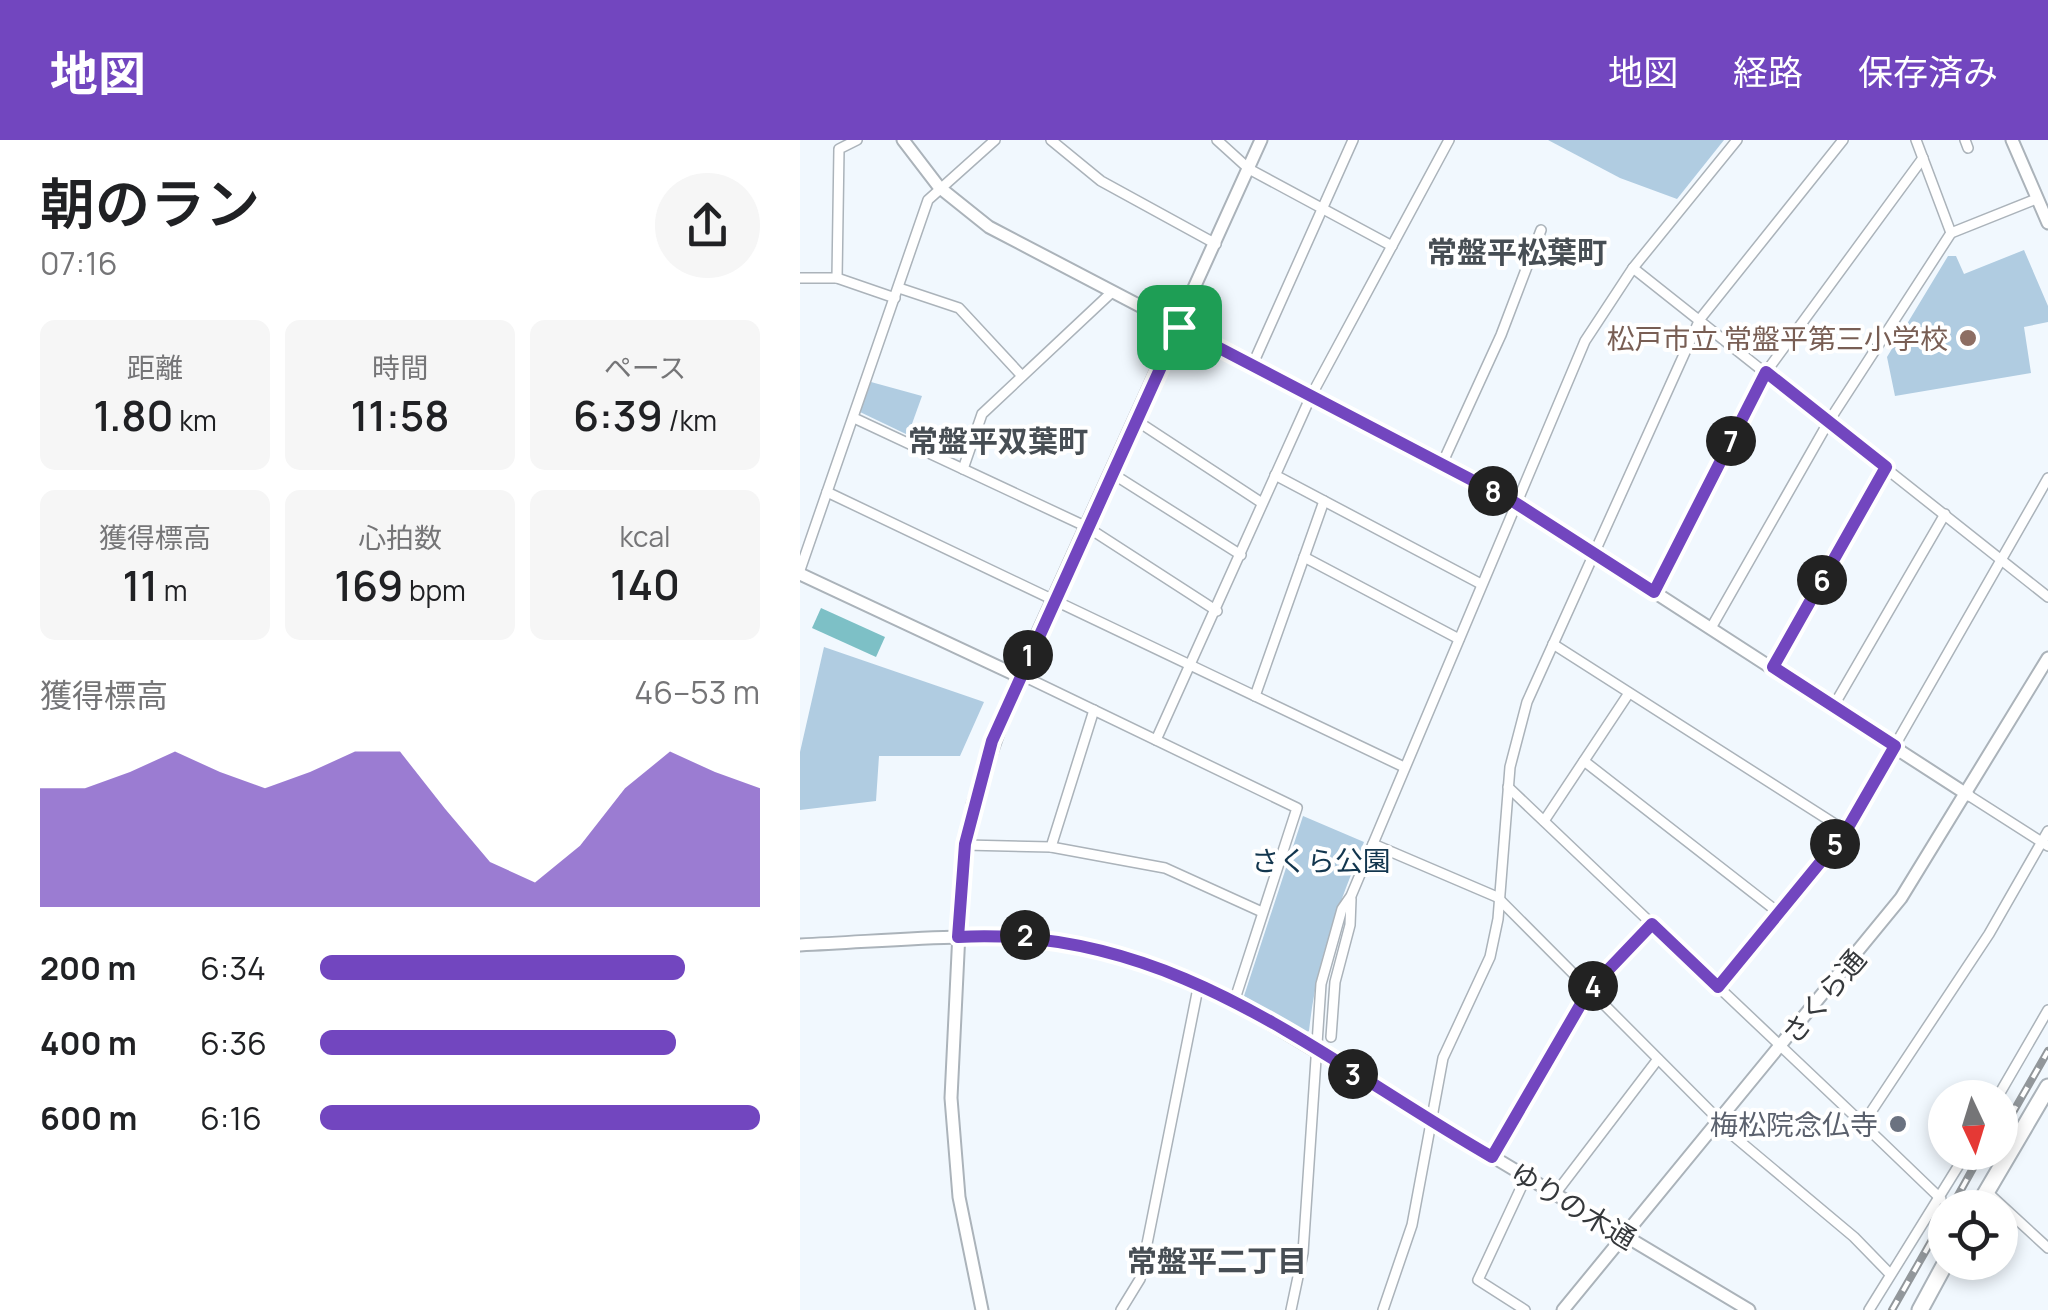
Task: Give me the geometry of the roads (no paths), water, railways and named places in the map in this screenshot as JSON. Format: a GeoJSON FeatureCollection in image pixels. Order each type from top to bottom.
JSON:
{"type":"FeatureCollection","features":[{"type":"Feature","properties":{"kind":"main road"},"geometry":{"type":"LineString","coordinates":[[1987,1190],[2048,1087]]}},
{"type":"Feature","properties":{"kind":"main road"},"geometry":{"type":"LineString","coordinates":[[1920,1310],[1936,1280]]}},
{"type":"Feature","properties":{"kind":"street"},"geometry":{"type":"LineString","coordinates":[[836,278],[839,149],[856,140]]}},
{"type":"Feature","properties":{"kind":"street"},"geometry":{"type":"LineString","coordinates":[[903,140],[939,187],[989,227],[1514,502],[2045,844]]}},
{"type":"Feature","properties":{"kind":"street"},"geometry":{"type":"LineString","coordinates":[[995,140],[928,200],[800,572],[1297,808],[1234,1002]]}},
{"type":"Feature","properties":{"kind":"street"},"geometry":{"type":"LineString","coordinates":[[1052,140],[1101,181],[1216,244]]}},
{"type":"Feature","properties":{"kind":"street"},"geometry":{"type":"LineString","coordinates":[[1217,140],[1248,169],[1392,246]]}},
{"type":"Feature","properties":{"kind":"street"},"geometry":{"type":"LineString","coordinates":[[982,1310],[968,1257],[954,1148],[958,937],[965,844],[981,774],[1018,675],[1137,422],[1262,140]]}},
{"type":"Feature","properties":{"kind":"street"},"geometry":{"type":"LineString","coordinates":[[1252,366],[1354,140]]}},
{"type":"Feature","properties":{"kind":"street"},"geometry":{"type":"LineString","coordinates":[[1156,740],[1310,396],[1448,140]]}},
{"type":"Feature","properties":{"kind":"street"},"geometry":{"type":"LineString","coordinates":[[1291,1310],[1303,1253],[1322,984],[1342,908],[1351,896],[1585,340],[1633,268],[1737,140]]}},
{"type":"Feature","properties":{"kind":"street"},"geometry":{"type":"LineString","coordinates":[[1382,1310],[1412,1226],[1443,1058],[1490,957],[1498,919],[1497,898],[1516,734],[1700,319],[1843,140]]}},
{"type":"Feature","properties":{"kind":"street"},"geometry":{"type":"LineString","coordinates":[[1916,140],[1951,233]]}},
{"type":"Feature","properties":{"kind":"street"},"geometry":{"type":"LineString","coordinates":[[2012,140],[2048,224]]}},
{"type":"Feature","properties":{"kind":"street"},"geometry":{"type":"LineString","coordinates":[[1654,592],[1766,372],[1923,158]]}},
{"type":"Feature","properties":{"kind":"street"},"geometry":{"type":"LineString","coordinates":[[1711,628],[1830,421],[1951,233],[2036,199]]}},
{"type":"Feature","properties":{"kind":"street"},"geometry":{"type":"LineString","coordinates":[[1442,464],[1502,334],[1541,230]]}},
{"type":"Feature","properties":{"kind":"street"},"geometry":{"type":"LineString","coordinates":[[1633,268],[2048,597]]}},
{"type":"Feature","properties":{"kind":"street"},"geometry":{"type":"LineString","coordinates":[[800,278],[836,278],[958,308],[1022,376]]}},
{"type":"Feature","properties":{"kind":"street"},"geometry":{"type":"LineString","coordinates":[[963,469],[982,414],[1112,292]]}},
{"type":"Feature","properties":{"kind":"street"},"geometry":{"type":"LineString","coordinates":[[854,418],[1087,528],[1217,611]]}},
{"type":"Feature","properties":{"kind":"street"},"geometry":{"type":"LineString","coordinates":[[1137,422],[1262,503]]}},
{"type":"Feature","properties":{"kind":"street"},"geometry":{"type":"LineString","coordinates":[[1773,667],[1886,467]]}},
{"type":"Feature","properties":{"kind":"street"},"geometry":{"type":"LineString","coordinates":[[1113,474],[1241,555]]}},
{"type":"Feature","properties":{"kind":"street"},"geometry":{"type":"LineString","coordinates":[[1274,475],[1482,584]]}},
{"type":"Feature","properties":{"kind":"street"},"geometry":{"type":"LineString","coordinates":[[1718,987],[1846,831],[2048,478]]}},
{"type":"Feature","properties":{"kind":"street"},"geometry":{"type":"LineString","coordinates":[[827,492],[1404,766]]}},
{"type":"Feature","properties":{"kind":"street"},"geometry":{"type":"LineString","coordinates":[[1255,696],[1324,501]]}},
{"type":"Feature","properties":{"kind":"street"},"geometry":{"type":"LineString","coordinates":[[1833,707],[1944,514]]}},
{"type":"Feature","properties":{"kind":"street"},"geometry":{"type":"LineString","coordinates":[[1304,558],[1458,639]]}},
{"type":"Feature","properties":{"kind":"street"},"geometry":{"type":"LineString","coordinates":[[1553,644],[1846,831]]}},
{"type":"Feature","properties":{"kind":"street","name":"さくら通"},"geometry":{"type":"LineString","coordinates":[[1564,1310],[1901,898],[1968,795],[2048,658]]}},
{"type":"Feature","properties":{"kind":"street"},"geometry":{"type":"LineString","coordinates":[[1544,821],[1629,692]]}},
{"type":"Feature","properties":{"kind":"street"},"geometry":{"type":"LineString","coordinates":[[1051,847],[1094,710]]}},
{"type":"Feature","properties":{"kind":"street"},"geometry":{"type":"LineString","coordinates":[[1584,761],[1779,913]]}},
{"type":"Feature","properties":{"kind":"street"},"geometry":{"type":"LineString","coordinates":[[1508,786],[1932,1190]]}},
{"type":"Feature","properties":{"kind":"street"},"geometry":{"type":"LineString","coordinates":[[1863,1124],[1990,934],[2045,844],[2048,831]]}},
{"type":"Feature","properties":{"kind":"street"},"geometry":{"type":"LineString","coordinates":[[965,844],[1051,847],[1165,868],[1262,912]]}},
{"type":"Feature","properties":{"kind":"street"},"geometry":{"type":"LineString","coordinates":[[1373,844],[1497,898],[1719,1122],[1854,1237],[1890,1274]]}},
{"type":"Feature","properties":{"kind":"street"},"geometry":{"type":"LineString","coordinates":[[1331,1036],[1335,982],[1350,925],[1351,896]]}},
{"type":"Feature","properties":{"kind":"street"},"geometry":{"type":"LineString","coordinates":[[1492,1157],[1589,990],[1652,924]]}},
{"type":"Feature","properties":{"kind":"street","name":"ゆりの木通"},"geometry":{"type":"LineString","coordinates":[[800,945],[1026,935],[1080,942],[1142,959],[1234,1002],[1749,1310]]}},
{"type":"Feature","properties":{"kind":"street"},"geometry":{"type":"LineString","coordinates":[[1121,1310],[1140,1279],[1198,983]]}},
{"type":"Feature","properties":{"kind":"street"},"geometry":{"type":"LineString","coordinates":[[2008,1080],[2048,1010]]}},
{"type":"Feature","properties":{"kind":"street"},"geometry":{"type":"LineString","coordinates":[[1555,1194],[1658,1059]]}},
{"type":"Feature","properties":{"kind":"street"},"geometry":{"type":"LineString","coordinates":[[1525,1310],[1478,1280],[1526,1177]]}},
{"type":"Feature","properties":{"kind":"street"},"geometry":{"type":"LineString","coordinates":[[1868,1310],[1928,1218]]}},
{"type":"Feature","properties":{"kind":"street"},"geometry":{"type":"LineString","coordinates":[[2018,1220],[2048,1248]]}},
{"type":"Feature","properties":{"kind":"railway"},"geometry":{"type":"LineString","coordinates":[[2018,1104],[2048,1051]]}},
{"type":"Feature","properties":{"kind":"railway"},"geometry":{"type":"LineString","coordinates":[[1961,1190],[1972,1170]]}},
{"type":"Feature","properties":{"kind":"railway"},"geometry":{"type":"LineString","coordinates":[[1892,1310],[1928,1247]]}},
{"type":"Feature","properties":{"kind":"place","name":"松戸市立 常盤平第三小学校"},"geometry":{"type":"Point","coordinates":[1968,338]}},
{"type":"Feature","properties":{"kind":"place","name":"梅松院念仏寺"},"geometry":{"type":"Point","coordinates":[1898,1124]}},
{"type":"Feature","properties":{"kind":"district","name":"常盤平松葉町"},"geometry":{"type":"Point","coordinates":[1517,251]}},
{"type":"Feature","properties":{"kind":"district","name":"常盤平双葉町"},"geometry":{"type":"Point","coordinates":[998,440]}},
{"type":"Feature","properties":{"kind":"district","name":"常盤平二丁目"},"geometry":{"type":"Point","coordinates":[1217,1260]}},
{"type":"Feature","properties":{"kind":"park label","name":"さくら公園"},"geometry":{"type":"Point","coordinates":[1321,860]}}]}
